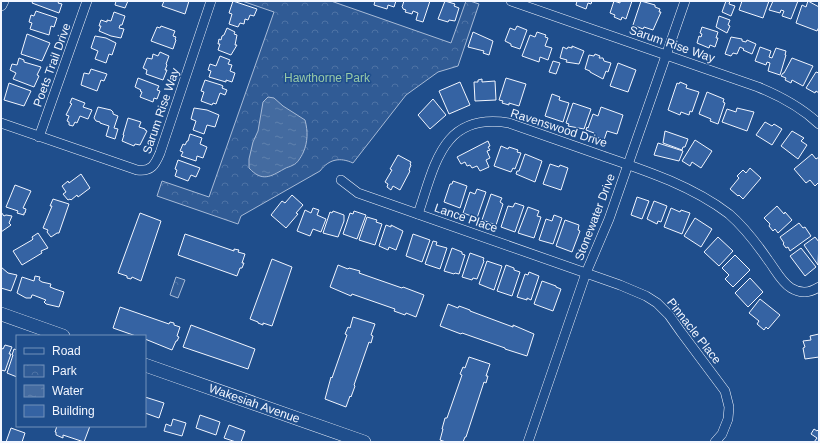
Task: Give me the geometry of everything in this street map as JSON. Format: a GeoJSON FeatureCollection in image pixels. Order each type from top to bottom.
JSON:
{"type":"FeatureCollection","features":[{"type":"Feature","properties":{"kind":"main road"},"geometry":{"type":"LineString","coordinates":[[1,314],[60,335]]}},
{"type":"Feature","properties":{"kind":"main road","name":"Wakesiah Avenue"},"geometry":{"type":"LineString","coordinates":[[146,365],[364,442]]}},
{"type":"Feature","properties":{"kind":"street"},"geometry":{"type":"LineString","coordinates":[[1,5],[2,1]]}},
{"type":"Feature","properties":{"kind":"street","name":"Poets Trail Drive"},"geometry":{"type":"LineString","coordinates":[[39,136],[88,1]]}},
{"type":"Feature","properties":{"kind":"street","name":"Sarum Rise Way"},"geometry":{"type":"LineString","coordinates":[[1,123],[137,170],[149,170],[156,162],[160,152],[211,1]]}},
{"type":"Feature","properties":{"kind":"street","name":"Sarum Rise Way"},"geometry":{"type":"LineString","coordinates":[[511,1],[773,93],[804,111],[819,124]]}},
{"type":"Feature","properties":{"kind":"street","name":"Stonewater Drive"},"geometry":{"type":"LineString","coordinates":[[528,442],[586,273],[609,219],[685,1]]}},
{"type":"Feature","properties":{"kind":"street","name":"Ravenswood Drive"},"geometry":{"type":"LineString","coordinates":[[418,214],[443,146],[462,129],[473,124],[483,121],[508,123],[628,164],[698,194],[718,206],[745,230],[790,288],[796,291],[809,292],[819,287]]}},
{"type":"Feature","properties":{"kind":"street","name":"Lance Place"},"geometry":{"type":"LineString","coordinates":[[341,180],[358,193],[586,273]]}},
{"type":"Feature","properties":{"kind":"street","name":"Pinnacle Place"},"geometry":{"type":"LineString","coordinates":[[586,273],[646,296],[657,303],[669,315],[725,391],[729,407],[728,419],[722,434],[715,442]]}},
{"type":"Feature","properties":{"kind":"green space","name":"Hawthorne Park"},"geometry":{"type":"Polygon","coordinates":[[[242,1],[331,1],[451,43],[466,1],[479,4],[458,66],[438,72],[406,95],[353,163],[344,160],[335,160],[327,164],[320,171],[241,216],[238,224],[157,196],[162,181],[209,197],[274,12],[242,1]]]}},
{"type":"Feature","properties":{"kind":"green space"},"geometry":{"type":"Polygon","coordinates":[[[176,277],[185,280],[178,298],[170,295],[176,277]]]}},
{"type":"Feature","properties":{"kind":"water"},"geometry":{"type":"Polygon","coordinates":[[[268,97],[274,98],[283,106],[305,120],[307,136],[303,153],[296,163],[270,176],[262,177],[249,168],[249,159],[253,142],[258,131],[263,102],[268,97]]]}},
{"type":"Feature","properties":{"kind":"building"},"geometry":{"type":"Polygon","coordinates":[[[33,1],[59,1],[58,3],[62,4],[59,13],[32,3],[33,1]]]}},
{"type":"Feature","properties":{"kind":"building"},"geometry":{"type":"Polygon","coordinates":[[[116,1],[128,1],[125,8],[115,5],[116,1]]]}},
{"type":"Feature","properties":{"kind":"building"},"geometry":{"type":"Polygon","coordinates":[[[164,1],[189,1],[185,14],[162,6],[164,1]]]}},
{"type":"Feature","properties":{"kind":"building"},"geometry":{"type":"Polygon","coordinates":[[[233,1],[257,9],[254,16],[250,15],[248,20],[245,19],[244,24],[240,23],[238,27],[229,24],[232,14],[229,13],[233,1]]]}},
{"type":"Feature","properties":{"kind":"building"},"geometry":{"type":"Polygon","coordinates":[[[375,1],[396,1],[394,7],[388,5],[387,9],[374,5],[375,1]]]}},
{"type":"Feature","properties":{"kind":"building"},"geometry":{"type":"Polygon","coordinates":[[[404,1],[430,1],[423,22],[416,20],[418,13],[413,11],[412,14],[405,12],[406,10],[402,7],[404,1]]]}},
{"type":"Feature","properties":{"kind":"building"},"geometry":{"type":"Polygon","coordinates":[[[445,1],[455,4],[454,6],[459,8],[455,21],[449,20],[448,22],[438,19],[445,1]]]}},
{"type":"Feature","properties":{"kind":"building"},"geometry":{"type":"Polygon","coordinates":[[[577,1],[592,1],[591,4],[588,3],[586,9],[576,5],[577,1]]]}},
{"type":"Feature","properties":{"kind":"building"},"geometry":{"type":"Polygon","coordinates":[[[614,1],[620,3],[620,1],[632,1],[626,19],[622,17],[621,20],[614,17],[615,15],[610,13],[614,1]]]}},
{"type":"Feature","properties":{"kind":"building"},"geometry":{"type":"Polygon","coordinates":[[[641,1],[655,5],[655,7],[660,9],[659,12],[661,12],[653,30],[644,27],[643,29],[633,25],[641,1]]]}},
{"type":"Feature","properties":{"kind":"building"},"geometry":{"type":"Polygon","coordinates":[[[726,1],[730,1],[729,4],[735,6],[731,16],[722,12],[726,1]]]}},
{"type":"Feature","properties":{"kind":"building"},"geometry":{"type":"Polygon","coordinates":[[[742,1],[769,1],[763,18],[739,10],[742,1]]]}},
{"type":"Feature","properties":{"kind":"building"},"geometry":{"type":"Polygon","coordinates":[[[773,1],[798,1],[791,19],[782,16],[784,11],[781,10],[780,13],[769,10],[773,1]]]}},
{"type":"Feature","properties":{"kind":"building"},"geometry":{"type":"Polygon","coordinates":[[[808,1],[819,7],[819,27],[817,31],[796,23],[802,5],[806,7],[808,1]]]}},
{"type":"Feature","properties":{"kind":"building"},"geometry":{"type":"Polygon","coordinates":[[[36,11],[57,18],[54,27],[51,26],[49,35],[30,29],[32,23],[29,22],[31,15],[34,16],[36,11]]]}},
{"type":"Feature","properties":{"kind":"building"},"geometry":{"type":"Polygon","coordinates":[[[114,12],[125,16],[122,25],[120,25],[119,28],[124,29],[121,38],[99,31],[101,20],[107,22],[107,20],[111,21],[114,12]]]}},
{"type":"Feature","properties":{"kind":"building"},"geometry":{"type":"Polygon","coordinates":[[[719,16],[730,20],[728,25],[730,26],[727,33],[716,27],[719,16]]]}},
{"type":"Feature","properties":{"kind":"building"},"geometry":{"type":"Polygon","coordinates":[[[161,26],[175,31],[173,36],[176,37],[176,40],[173,49],[151,41],[157,27],[160,28],[161,26]]]}},
{"type":"Feature","properties":{"kind":"building"},"geometry":{"type":"Polygon","coordinates":[[[517,26],[527,30],[520,49],[511,46],[511,44],[505,41],[510,28],[515,30],[517,26]]]}},
{"type":"Feature","properties":{"kind":"building"},"geometry":{"type":"Polygon","coordinates":[[[702,27],[718,32],[715,47],[710,45],[709,48],[697,43],[699,36],[701,37],[702,34],[700,33],[702,27]]]}},
{"type":"Feature","properties":{"kind":"building"},"geometry":{"type":"Polygon","coordinates":[[[227,28],[235,32],[234,34],[237,35],[235,45],[237,45],[231,55],[218,50],[220,44],[218,44],[219,39],[221,40],[227,28]]]}},
{"type":"Feature","properties":{"kind":"building"},"geometry":{"type":"Polygon","coordinates":[[[473,32],[493,41],[489,55],[483,53],[484,51],[468,47],[473,32]]]}},
{"type":"Feature","properties":{"kind":"building"},"geometry":{"type":"Polygon","coordinates":[[[537,32],[546,35],[545,37],[548,38],[545,46],[552,48],[548,60],[540,57],[539,62],[522,56],[530,35],[535,37],[537,32]]]}},
{"type":"Feature","properties":{"kind":"building"},"geometry":{"type":"Polygon","coordinates":[[[27,34],[50,43],[42,61],[21,54],[27,34]]]}},
{"type":"Feature","properties":{"kind":"building"},"geometry":{"type":"Polygon","coordinates":[[[95,36],[106,38],[116,43],[112,55],[109,54],[106,63],[95,59],[98,51],[91,48],[95,36]]]}},
{"type":"Feature","properties":{"kind":"building"},"geometry":{"type":"Polygon","coordinates":[[[731,37],[742,39],[742,41],[746,42],[747,40],[756,44],[752,54],[740,47],[737,54],[733,53],[731,56],[725,54],[731,37]]]}},
{"type":"Feature","properties":{"kind":"building"},"geometry":{"type":"Polygon","coordinates":[[[572,46],[584,51],[579,64],[566,62],[567,60],[560,58],[563,47],[567,49],[568,47],[572,48],[572,46]]]}},
{"type":"Feature","properties":{"kind":"building"},"geometry":{"type":"Polygon","coordinates":[[[760,47],[771,51],[769,57],[772,58],[776,48],[786,51],[780,75],[768,71],[770,63],[767,62],[766,65],[755,61],[760,47]]]}},
{"type":"Feature","properties":{"kind":"building"},"geometry":{"type":"Polygon","coordinates":[[[160,52],[169,56],[165,70],[167,70],[163,80],[146,74],[147,70],[143,68],[147,58],[152,59],[153,54],[158,56],[160,52]]]}},
{"type":"Feature","properties":{"kind":"building"},"geometry":{"type":"Polygon","coordinates":[[[595,54],[600,56],[599,58],[603,58],[604,61],[611,63],[608,72],[606,71],[603,79],[585,69],[589,55],[594,56],[595,54]]]}},
{"type":"Feature","properties":{"kind":"building"},"geometry":{"type":"Polygon","coordinates":[[[220,56],[230,60],[228,64],[232,65],[230,71],[235,73],[232,82],[226,80],[226,82],[209,77],[211,71],[208,70],[210,64],[216,66],[220,56]]]}},
{"type":"Feature","properties":{"kind":"building"},"geometry":{"type":"Polygon","coordinates":[[[19,58],[24,60],[24,62],[41,67],[34,87],[13,79],[16,73],[10,70],[12,64],[17,65],[19,58]]]}},
{"type":"Feature","properties":{"kind":"building"},"geometry":{"type":"Polygon","coordinates":[[[792,58],[813,66],[803,86],[792,80],[791,83],[785,80],[786,78],[781,76],[792,58]]]}},
{"type":"Feature","properties":{"kind":"building"},"geometry":{"type":"Polygon","coordinates":[[[553,61],[560,63],[556,74],[549,72],[553,61]]]}},
{"type":"Feature","properties":{"kind":"building"},"geometry":{"type":"Polygon","coordinates":[[[618,63],[636,70],[628,92],[610,86],[618,63]]]}},
{"type":"Feature","properties":{"kind":"building"},"geometry":{"type":"Polygon","coordinates":[[[91,69],[107,74],[104,81],[101,80],[97,91],[81,85],[84,73],[89,74],[91,69]]]}},
{"type":"Feature","properties":{"kind":"building"},"geometry":{"type":"Polygon","coordinates":[[[816,72],[819,73],[819,93],[816,91],[815,93],[806,88],[816,72]]]}},
{"type":"Feature","properties":{"kind":"building"},"geometry":{"type":"Polygon","coordinates":[[[138,78],[159,86],[157,90],[160,91],[157,99],[154,98],[153,102],[140,97],[142,92],[140,91],[141,90],[135,87],[138,78]]]}},
{"type":"Feature","properties":{"kind":"building"},"geometry":{"type":"Polygon","coordinates":[[[506,78],[526,84],[519,106],[509,103],[509,105],[502,103],[503,101],[499,100],[506,78]]]}},
{"type":"Feature","properties":{"kind":"building"},"geometry":{"type":"Polygon","coordinates":[[[482,79],[482,82],[495,81],[496,100],[475,101],[474,82],[478,82],[478,80],[482,79]]]}},
{"type":"Feature","properties":{"kind":"building"},"geometry":{"type":"Polygon","coordinates":[[[205,80],[221,85],[223,86],[222,88],[227,90],[225,95],[220,93],[216,104],[213,103],[212,105],[201,101],[204,92],[201,91],[205,80]]]}},
{"type":"Feature","properties":{"kind":"building"},"geometry":{"type":"Polygon","coordinates":[[[460,82],[470,105],[449,114],[439,91],[460,82]]]}},
{"type":"Feature","properties":{"kind":"building"},"geometry":{"type":"Polygon","coordinates":[[[680,82],[687,85],[686,88],[699,92],[692,112],[690,111],[689,115],[681,112],[680,115],[668,110],[677,83],[679,84],[680,82]]]}},
{"type":"Feature","properties":{"kind":"building"},"geometry":{"type":"Polygon","coordinates":[[[9,83],[31,91],[24,106],[4,100],[9,83]]]}},
{"type":"Feature","properties":{"kind":"building"},"geometry":{"type":"Polygon","coordinates":[[[707,92],[724,99],[723,102],[725,103],[718,124],[699,114],[707,92]]]}},
{"type":"Feature","properties":{"kind":"building"},"geometry":{"type":"Polygon","coordinates":[[[552,94],[560,97],[559,100],[569,103],[563,122],[545,116],[552,94]]]}},
{"type":"Feature","properties":{"kind":"building"},"geometry":{"type":"Polygon","coordinates":[[[72,98],[85,103],[83,107],[92,110],[88,119],[80,116],[77,123],[75,122],[73,126],[69,125],[69,122],[67,121],[69,116],[66,115],[72,104],[70,103],[72,98]]]}},
{"type":"Feature","properties":{"kind":"building"},"geometry":{"type":"Polygon","coordinates":[[[433,99],[446,115],[430,129],[418,115],[433,99]]]}},
{"type":"Feature","properties":{"kind":"building"},"geometry":{"type":"Polygon","coordinates":[[[573,103],[591,109],[584,129],[568,126],[569,124],[566,123],[573,103]]]}},
{"type":"Feature","properties":{"kind":"building"},"geometry":{"type":"Polygon","coordinates":[[[98,107],[111,110],[113,114],[118,116],[114,128],[118,129],[115,139],[106,136],[109,126],[96,121],[94,118],[98,107]]]}},
{"type":"Feature","properties":{"kind":"building"},"geometry":{"type":"Polygon","coordinates":[[[601,107],[623,115],[617,134],[607,131],[604,140],[596,137],[594,133],[586,130],[593,114],[598,116],[601,107]]]}},
{"type":"Feature","properties":{"kind":"building"},"geometry":{"type":"Polygon","coordinates":[[[194,108],[207,110],[219,115],[215,127],[207,125],[204,134],[193,130],[196,121],[191,119],[194,108]]]}},
{"type":"Feature","properties":{"kind":"building"},"geometry":{"type":"Polygon","coordinates":[[[737,108],[754,112],[747,131],[722,122],[727,109],[736,112],[737,108]]]}},
{"type":"Feature","properties":{"kind":"building"},"geometry":{"type":"Polygon","coordinates":[[[128,118],[141,122],[139,127],[147,131],[140,145],[135,144],[134,146],[122,141],[128,118]]]}},
{"type":"Feature","properties":{"kind":"building"},"geometry":{"type":"Polygon","coordinates":[[[765,122],[772,126],[774,124],[782,129],[772,145],[756,135],[765,122]]]}},
{"type":"Feature","properties":{"kind":"building"},"geometry":{"type":"Polygon","coordinates":[[[665,131],[688,139],[685,147],[683,147],[682,150],[663,143],[665,131]]]}},
{"type":"Feature","properties":{"kind":"building"},"geometry":{"type":"Polygon","coordinates":[[[792,131],[804,138],[801,141],[807,145],[798,159],[781,146],[792,131]]]}},
{"type":"Feature","properties":{"kind":"building"},"geometry":{"type":"Polygon","coordinates":[[[190,134],[202,138],[200,144],[207,147],[203,158],[197,156],[196,161],[181,156],[183,152],[180,151],[183,144],[185,145],[188,141],[190,134]]]}},
{"type":"Feature","properties":{"kind":"building"},"geometry":{"type":"Polygon","coordinates":[[[695,140],[712,151],[701,168],[692,162],[690,166],[682,161],[695,140]]]}},
{"type":"Feature","properties":{"kind":"building"},"geometry":{"type":"Polygon","coordinates":[[[488,141],[490,146],[488,147],[490,150],[487,151],[490,158],[486,160],[489,167],[480,171],[477,166],[472,168],[470,165],[467,166],[465,162],[461,164],[457,157],[488,141]]]}},
{"type":"Feature","properties":{"kind":"building"},"geometry":{"type":"Polygon","coordinates":[[[658,143],[683,151],[679,161],[654,155],[658,143]]]}},
{"type":"Feature","properties":{"kind":"building"},"geometry":{"type":"Polygon","coordinates":[[[501,146],[508,149],[509,147],[518,150],[517,152],[521,153],[515,169],[513,168],[511,172],[494,166],[501,146]]]}},
{"type":"Feature","properties":{"kind":"building"},"geometry":{"type":"Polygon","coordinates":[[[525,154],[542,161],[535,182],[516,174],[517,171],[519,171],[525,154]]]}},
{"type":"Feature","properties":{"kind":"building"},"geometry":{"type":"Polygon","coordinates":[[[812,154],[816,159],[819,157],[819,182],[815,186],[810,180],[806,183],[794,169],[812,154]]]}},
{"type":"Feature","properties":{"kind":"building"},"geometry":{"type":"Polygon","coordinates":[[[398,155],[411,162],[410,171],[400,190],[393,186],[391,190],[387,187],[388,184],[385,182],[398,155]]]}},
{"type":"Feature","properties":{"kind":"building"},"geometry":{"type":"Polygon","coordinates":[[[178,160],[200,168],[196,177],[191,175],[188,181],[175,176],[177,170],[175,169],[178,160]]]}},
{"type":"Feature","properties":{"kind":"building"},"geometry":{"type":"Polygon","coordinates":[[[550,164],[568,168],[561,190],[543,184],[550,164]]]}},
{"type":"Feature","properties":{"kind":"building"},"geometry":{"type":"Polygon","coordinates":[[[750,168],[761,178],[743,199],[730,189],[739,178],[737,176],[743,170],[746,173],[750,168]]]}},
{"type":"Feature","properties":{"kind":"building"},"geometry":{"type":"Polygon","coordinates":[[[81,174],[90,188],[78,197],[77,195],[71,200],[68,200],[63,194],[66,192],[62,186],[68,181],[69,183],[81,174]]]}},
{"type":"Feature","properties":{"kind":"building"},"geometry":{"type":"Polygon","coordinates":[[[453,181],[467,186],[460,208],[444,202],[450,184],[452,184],[453,181]]]}},
{"type":"Feature","properties":{"kind":"building"},"geometry":{"type":"Polygon","coordinates":[[[15,185],[31,191],[23,208],[26,209],[24,215],[17,213],[18,211],[6,207],[15,185]]]}},
{"type":"Feature","properties":{"kind":"building"},"geometry":{"type":"Polygon","coordinates":[[[477,189],[486,192],[477,218],[463,213],[470,192],[475,194],[477,189]]]}},
{"type":"Feature","properties":{"kind":"building"},"geometry":{"type":"Polygon","coordinates":[[[491,194],[502,198],[500,202],[503,204],[496,225],[482,220],[491,194]]]}},
{"type":"Feature","properties":{"kind":"building"},"geometry":{"type":"Polygon","coordinates":[[[292,195],[303,205],[296,213],[298,214],[286,228],[271,215],[282,201],[285,203],[292,195]]]}},
{"type":"Feature","properties":{"kind":"building"},"geometry":{"type":"Polygon","coordinates":[[[637,197],[649,201],[642,219],[631,215],[637,197]]]}},
{"type":"Feature","properties":{"kind":"building"},"geometry":{"type":"Polygon","coordinates":[[[53,199],[69,204],[59,233],[51,237],[47,232],[48,230],[43,228],[52,206],[50,206],[53,199]]]}},
{"type":"Feature","properties":{"kind":"building"},"geometry":{"type":"Polygon","coordinates":[[[654,201],[667,206],[661,222],[658,221],[657,224],[647,219],[654,201]]]}},
{"type":"Feature","properties":{"kind":"building"},"geometry":{"type":"Polygon","coordinates":[[[515,203],[524,206],[515,232],[501,227],[508,206],[513,207],[515,203]]]}},
{"type":"Feature","properties":{"kind":"building"},"geometry":{"type":"Polygon","coordinates":[[[777,206],[792,220],[778,233],[775,229],[773,231],[769,226],[770,224],[764,218],[777,206]]]}},
{"type":"Feature","properties":{"kind":"building"},"geometry":{"type":"Polygon","coordinates":[[[528,207],[539,211],[537,216],[541,217],[534,238],[518,233],[528,207]]]}},
{"type":"Feature","properties":{"kind":"building"},"geometry":{"type":"Polygon","coordinates":[[[313,208],[319,210],[317,215],[326,219],[321,232],[313,229],[310,236],[297,231],[305,210],[311,213],[313,208]]]}},
{"type":"Feature","properties":{"kind":"building"},"geometry":{"type":"Polygon","coordinates":[[[671,208],[680,212],[681,210],[690,213],[682,234],[664,227],[671,208]]]}},
{"type":"Feature","properties":{"kind":"building"},"geometry":{"type":"Polygon","coordinates":[[[333,211],[344,215],[344,221],[338,237],[323,233],[330,212],[332,213],[333,211]]]}},
{"type":"Feature","properties":{"kind":"building"},"geometry":{"type":"Polygon","coordinates":[[[354,211],[366,215],[357,239],[343,234],[350,213],[353,214],[354,211]]]}},
{"type":"Feature","properties":{"kind":"building"},"geometry":{"type":"Polygon","coordinates":[[[1,212],[4,216],[12,216],[9,223],[11,225],[1,232],[1,212]]]}},
{"type":"Feature","properties":{"kind":"building"},"geometry":{"type":"Polygon","coordinates":[[[140,213],[161,221],[141,281],[132,277],[131,279],[127,278],[127,276],[118,273],[140,213]]]}},
{"type":"Feature","properties":{"kind":"building"},"geometry":{"type":"Polygon","coordinates":[[[554,215],[562,218],[553,244],[539,240],[546,219],[552,221],[554,215]]]}},
{"type":"Feature","properties":{"kind":"building"},"geometry":{"type":"Polygon","coordinates":[[[367,217],[377,220],[376,222],[382,224],[375,245],[359,240],[367,217]]]}},
{"type":"Feature","properties":{"kind":"building"},"geometry":{"type":"Polygon","coordinates":[[[695,218],[712,229],[701,247],[684,236],[695,218]]]}},
{"type":"Feature","properties":{"kind":"building"},"geometry":{"type":"Polygon","coordinates":[[[565,220],[579,225],[578,230],[580,231],[572,252],[556,246],[565,220]]]}},
{"type":"Feature","properties":{"kind":"building"},"geometry":{"type":"Polygon","coordinates":[[[799,223],[803,228],[805,227],[811,236],[790,251],[788,247],[786,248],[783,244],[784,243],[780,237],[799,223]]]}},
{"type":"Feature","properties":{"kind":"building"},"geometry":{"type":"Polygon","coordinates":[[[386,225],[391,227],[391,225],[403,231],[396,250],[389,247],[388,250],[379,246],[386,225]]]}},
{"type":"Feature","properties":{"kind":"building"},"geometry":{"type":"Polygon","coordinates":[[[38,233],[48,248],[41,251],[42,253],[22,265],[13,251],[32,240],[32,237],[38,233]]]}},
{"type":"Feature","properties":{"kind":"building"},"geometry":{"type":"Polygon","coordinates":[[[185,234],[234,251],[234,249],[239,250],[238,252],[245,254],[242,263],[244,263],[237,276],[178,255],[185,234]]]}},
{"type":"Feature","properties":{"kind":"building"},"geometry":{"type":"Polygon","coordinates":[[[413,234],[430,240],[422,262],[406,256],[413,234]]]}},
{"type":"Feature","properties":{"kind":"building"},"geometry":{"type":"Polygon","coordinates":[[[718,237],[733,251],[719,266],[704,252],[718,237]]]}},
{"type":"Feature","properties":{"kind":"building"},"geometry":{"type":"Polygon","coordinates":[[[815,237],[819,242],[818,265],[804,245],[815,237]]]}},
{"type":"Feature","properties":{"kind":"building"},"geometry":{"type":"Polygon","coordinates":[[[433,241],[437,242],[436,245],[447,248],[440,269],[425,264],[433,241]]]}},
{"type":"Feature","properties":{"kind":"building"},"geometry":{"type":"Polygon","coordinates":[[[452,248],[462,252],[462,254],[465,255],[459,274],[444,271],[452,248]]]}},
{"type":"Feature","properties":{"kind":"building"},"geometry":{"type":"Polygon","coordinates":[[[801,248],[816,267],[805,276],[790,256],[801,248]]]}},
{"type":"Feature","properties":{"kind":"building"},"geometry":{"type":"Polygon","coordinates":[[[470,253],[484,258],[477,279],[473,278],[472,280],[462,277],[470,253]]]}},
{"type":"Feature","properties":{"kind":"building"},"geometry":{"type":"Polygon","coordinates":[[[735,255],[750,270],[733,287],[725,279],[729,275],[722,268],[735,255]]]}},
{"type":"Feature","properties":{"kind":"building"},"geometry":{"type":"Polygon","coordinates":[[[272,259],[292,267],[272,326],[263,323],[263,325],[250,319],[272,259]]]}},
{"type":"Feature","properties":{"kind":"building"},"geometry":{"type":"Polygon","coordinates":[[[487,261],[502,266],[494,290],[479,284],[487,261]]]}},
{"type":"Feature","properties":{"kind":"building"},"geometry":{"type":"Polygon","coordinates":[[[338,265],[348,269],[360,271],[359,273],[424,295],[416,317],[406,313],[405,315],[394,311],[395,309],[352,294],[351,296],[330,287],[338,265]]]}},
{"type":"Feature","properties":{"kind":"building"},"geometry":{"type":"Polygon","coordinates":[[[506,265],[520,272],[512,296],[497,291],[506,265]]]}},
{"type":"Feature","properties":{"kind":"building"},"geometry":{"type":"Polygon","coordinates":[[[1,267],[8,273],[17,275],[11,291],[1,288],[1,267]]]}},
{"type":"Feature","properties":{"kind":"building"},"geometry":{"type":"Polygon","coordinates":[[[529,272],[539,276],[531,300],[527,298],[527,300],[517,297],[525,274],[528,275],[529,272]]]}},
{"type":"Feature","properties":{"kind":"building"},"geometry":{"type":"Polygon","coordinates":[[[35,276],[40,277],[39,280],[42,282],[51,284],[50,287],[64,292],[59,307],[46,304],[44,302],[46,300],[33,295],[31,298],[26,298],[17,293],[22,277],[34,281],[35,276]]]}},
{"type":"Feature","properties":{"kind":"building"},"geometry":{"type":"Polygon","coordinates":[[[750,278],[763,292],[748,307],[735,293],[750,278]]]}},
{"type":"Feature","properties":{"kind":"building"},"geometry":{"type":"Polygon","coordinates":[[[542,281],[561,289],[553,311],[534,304],[542,281]]]}},
{"type":"Feature","properties":{"kind":"building"},"geometry":{"type":"Polygon","coordinates":[[[760,299],[780,315],[768,329],[766,327],[764,330],[757,324],[759,321],[749,313],[760,299]]]}},
{"type":"Feature","properties":{"kind":"building"},"geometry":{"type":"Polygon","coordinates":[[[448,304],[458,308],[459,306],[534,334],[527,356],[440,326],[448,304]]]}},
{"type":"Feature","properties":{"kind":"building"},"geometry":{"type":"Polygon","coordinates":[[[120,307],[169,324],[170,322],[174,323],[174,325],[180,327],[177,336],[179,337],[172,350],[146,339],[146,335],[133,335],[113,328],[120,307]]]}},
{"type":"Feature","properties":{"kind":"building"},"geometry":{"type":"Polygon","coordinates":[[[353,317],[375,324],[371,335],[373,336],[371,343],[369,342],[354,385],[355,386],[346,407],[325,399],[331,377],[332,378],[347,335],[345,334],[348,327],[350,328],[353,317]]]}},
{"type":"Feature","properties":{"kind":"building"},"geometry":{"type":"Polygon","coordinates":[[[191,325],[255,349],[248,369],[183,347],[191,325]]]}},
{"type":"Feature","properties":{"kind":"building"},"geometry":{"type":"Polygon","coordinates":[[[819,334],[819,357],[805,359],[803,348],[805,347],[803,341],[811,340],[810,336],[819,334]]]}},
{"type":"Feature","properties":{"kind":"building"},"geometry":{"type":"Polygon","coordinates":[[[5,345],[12,347],[5,371],[1,370],[1,348],[3,349],[5,345]]]}},
{"type":"Feature","properties":{"kind":"building"},"geometry":{"type":"Polygon","coordinates":[[[14,349],[16,350],[16,377],[7,373],[14,349]]]}},
{"type":"Feature","properties":{"kind":"building"},"geometry":{"type":"Polygon","coordinates":[[[469,357],[490,364],[486,376],[488,376],[486,383],[484,382],[463,442],[446,442],[440,440],[442,429],[462,375],[460,374],[463,367],[465,368],[469,357]]]}},
{"type":"Feature","properties":{"kind":"building"},"geometry":{"type":"Polygon","coordinates":[[[146,397],[164,403],[159,418],[146,413],[146,397]]]}},
{"type":"Feature","properties":{"kind":"building"},"geometry":{"type":"Polygon","coordinates":[[[200,415],[220,422],[216,435],[196,428],[200,415]]]}},
{"type":"Feature","properties":{"kind":"building"},"geometry":{"type":"Polygon","coordinates":[[[173,419],[186,423],[182,436],[164,431],[166,424],[171,426],[173,419]]]}},
{"type":"Feature","properties":{"kind":"building"},"geometry":{"type":"Polygon","coordinates":[[[229,425],[245,431],[241,442],[224,438],[229,425]]]}},
{"type":"Feature","properties":{"kind":"building"},"geometry":{"type":"Polygon","coordinates":[[[57,427],[90,427],[84,442],[63,435],[63,438],[56,435],[55,432],[57,427]]]}},
{"type":"Feature","properties":{"kind":"building"},"geometry":{"type":"Polygon","coordinates":[[[11,428],[25,433],[22,442],[6,442],[11,428]]]}},
{"type":"Feature","properties":{"kind":"building"},"geometry":{"type":"Polygon","coordinates":[[[814,429],[817,431],[819,429],[819,442],[814,442],[817,438],[811,434],[814,429]]]}}]}
